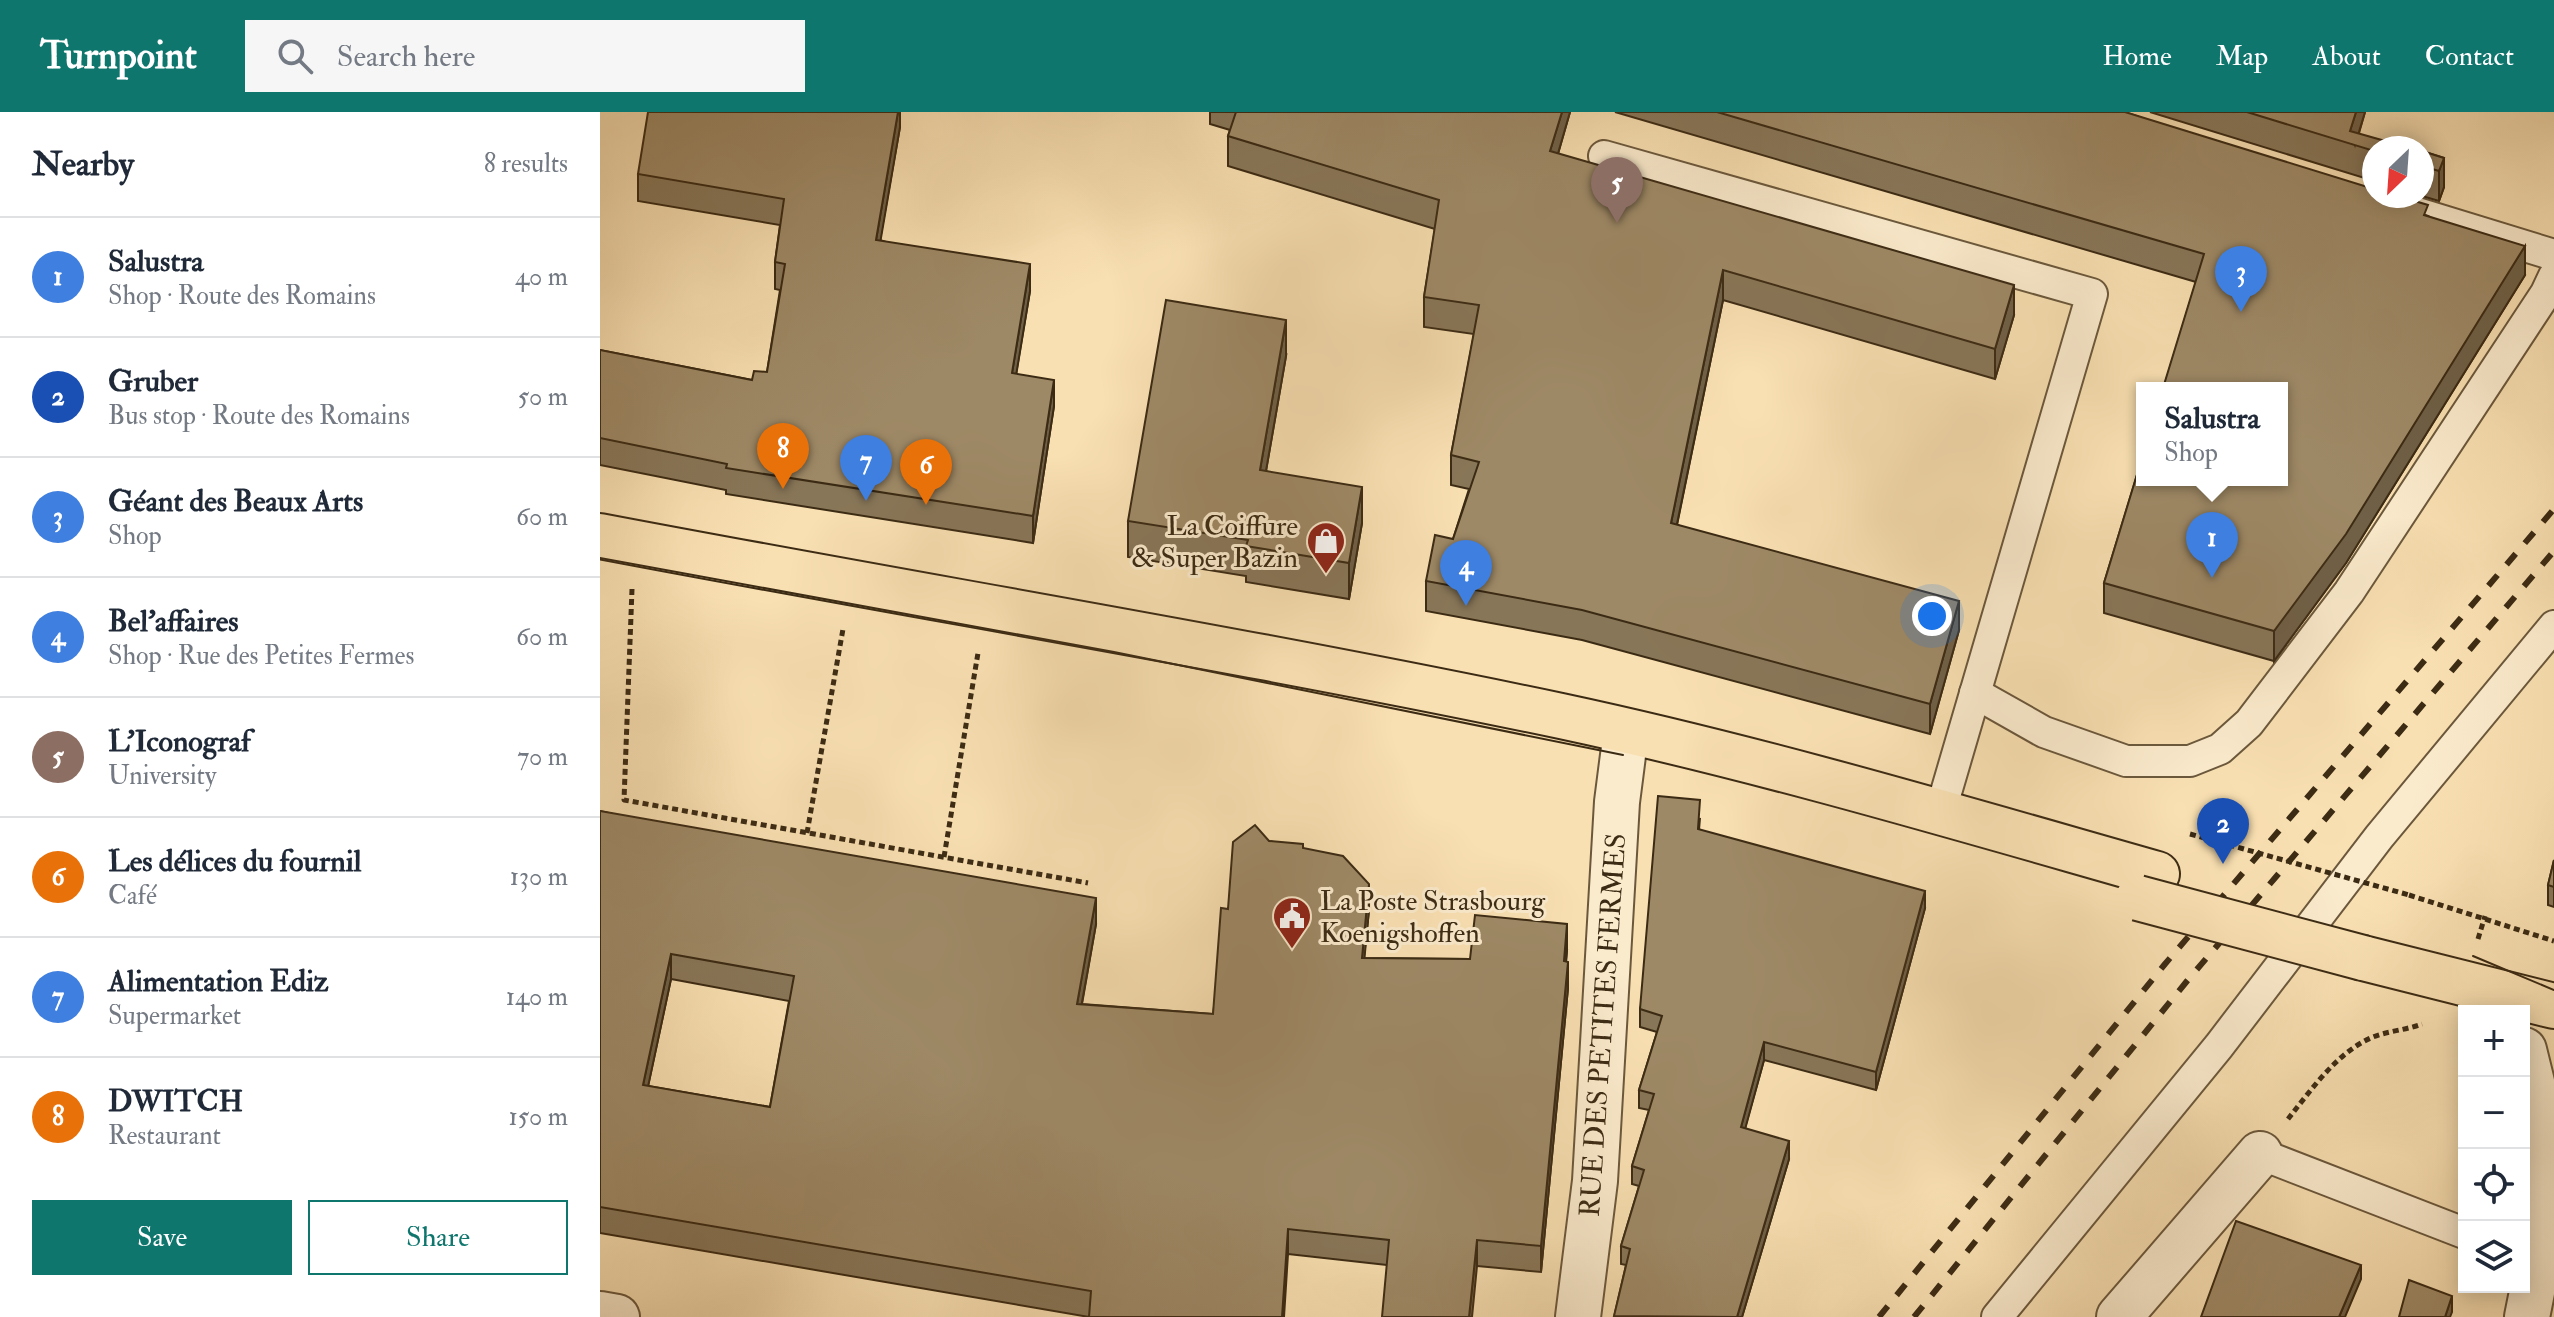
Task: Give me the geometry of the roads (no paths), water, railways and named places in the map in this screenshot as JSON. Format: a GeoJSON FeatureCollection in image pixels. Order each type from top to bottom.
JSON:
{"type":"FeatureCollection","features":[{"type":"Feature","properties":{"kind":"main road"},"geometry":{"type":"LineString","coordinates":[[616,539],[1192,642],[1625,744],[1780,795],[2372,945],[2478,985],[2554,1006]]}},
{"type":"Feature","properties":{"kind":"main road"},"geometry":{"type":"LineString","coordinates":[[1625,744],[1729,755],[1940,813],[2148,886]]}},
{"type":"Feature","properties":{"kind":"main road"},"geometry":{"type":"LineString","coordinates":[[2478,985],[2554,978]]}},
{"type":"Feature","properties":{"kind":"street","name":"RUE DES PETITES FERMES"},"geometry":{"type":"LineString","coordinates":[[1578,1317],[1595,1181],[1617,802],[1625,744]]}},
{"type":"Feature","properties":{"kind":"street"},"geometry":{"type":"LineString","coordinates":[[2527,1317],[2531,1259],[2546,1222],[2546,1163],[2540,1115],[2530,1074]]}},
{"type":"Feature","properties":{"kind":"street"},"geometry":{"type":"LineString","coordinates":[[2119,1317],[2260,1154]]}},
{"type":"Feature","properties":{"kind":"street"},"geometry":{"type":"LineString","coordinates":[[600,1314],[617,1317]]}},
{"type":"Feature","properties":{"kind":"lane"},"geometry":{"type":"LineString","coordinates":[[1604,156],[2092,294],[1940,813]]}},
{"type":"Feature","properties":{"kind":"lane"},"geometry":{"type":"LineString","coordinates":[[2359,195],[2554,255]]}},
{"type":"Feature","properties":{"kind":"lane"},"geometry":{"type":"LineString","coordinates":[[1975,693],[2044,732],[2126,761],[2190,761],[2220,749],[2249,723],[2349,592],[2546,293],[2554,276]]}},
{"type":"Feature","properties":{"kind":"lane"},"geometry":{"type":"LineString","coordinates":[[1997,1317],[2219,1046],[2399,812],[2554,626]]}},
{"type":"Feature","properties":{"kind":"lane"},"geometry":{"type":"LineString","coordinates":[[2260,1154],[2458,1231]]}},
{"type":"Feature","properties":{"kind":"tram line"},"geometry":{"type":"LineString","coordinates":[[600,558],[1114,652],[1623,755]]}},
{"type":"Feature","properties":{"kind":"tram line"},"geometry":{"type":"LineString","coordinates":[[2473,956],[2554,990]]}},
{"type":"Feature","properties":{"kind":"railway"},"geometry":{"type":"LineString","coordinates":[[1879,1317],[2165,964],[2554,509]]}},
{"type":"Feature","properties":{"kind":"railway"},"geometry":{"type":"LineString","coordinates":[[1914,1317],[2187,981],[2554,551]]}},
{"type":"Feature","properties":{"kind":"place","name":"L'Iconograf"},"geometry":{"type":"Point","coordinates":[1617,223]}},
{"type":"Feature","properties":{"kind":"place","name":"Géant des Beaux Arts"},"geometry":{"type":"Point","coordinates":[2241,312]}},
{"type":"Feature","properties":{"kind":"place","name":"DWITCH"},"geometry":{"type":"Point","coordinates":[783,489]}},
{"type":"Feature","properties":{"kind":"place","name":"Alimentation Ediz"},"geometry":{"type":"Point","coordinates":[866,501]}},
{"type":"Feature","properties":{"kind":"place","name":"Les délices du fournil"},"geometry":{"type":"Point","coordinates":[926,505]}},
{"type":"Feature","properties":{"kind":"place","name":"La Coiffure & Super Bazin"},"geometry":{"type":"Point","coordinates":[1326,575]}},
{"type":"Feature","properties":{"kind":"place","name":"Salustra"},"geometry":{"type":"Point","coordinates":[2212,578]}},
{"type":"Feature","properties":{"kind":"place","name":"Bel'affaires"},"geometry":{"type":"Point","coordinates":[1466,606]}},
{"type":"Feature","properties":{"kind":"place","name":"Gruber"},"geometry":{"type":"Point","coordinates":[2223,864]}},
{"type":"Feature","properties":{"kind":"place","name":"La Poste Strasbourg Koenigshoffen"},"geometry":{"type":"Point","coordinates":[1292,950]}}]}
